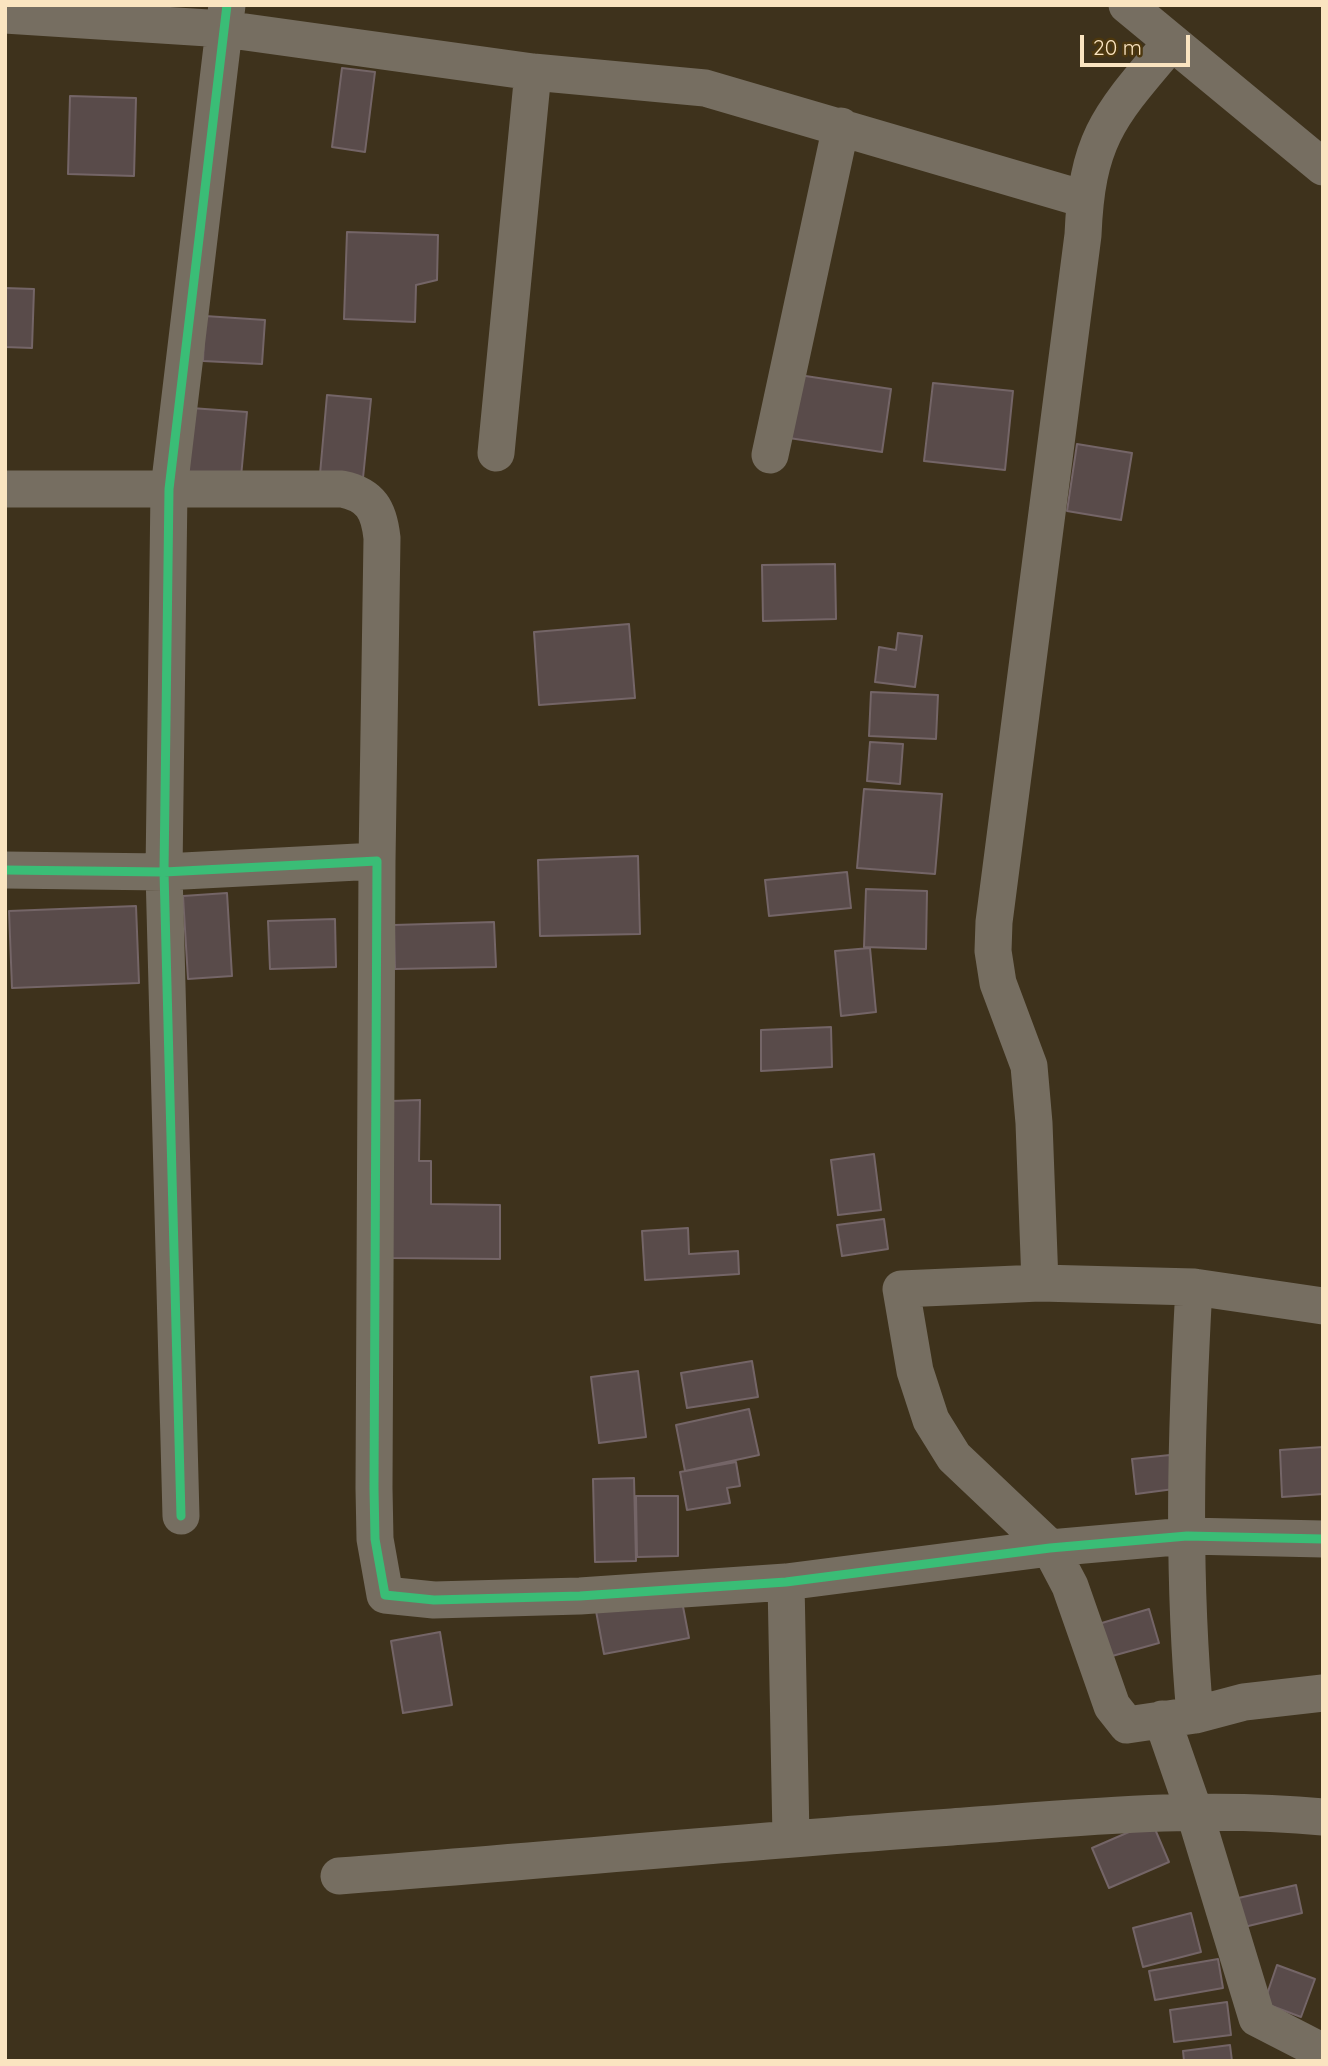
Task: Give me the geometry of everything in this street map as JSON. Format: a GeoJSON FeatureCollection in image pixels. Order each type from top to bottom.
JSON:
{"type":"FeatureCollection","features":[{"type":"Feature","properties":{"kind":"street"},"geometry":{"type":"LineString","coordinates":[[1127,5],[1323,167]]}},
{"type":"Feature","properties":{"kind":"street"},"geometry":{"type":"LineString","coordinates":[[5,15],[225,17],[533,72],[705,88],[1084,199]]}},
{"type":"Feature","properties":{"kind":"street"},"geometry":{"type":"LineString","coordinates":[[181,1516],[164,872],[169,489],[225,17]]}},
{"type":"Feature","properties":{"kind":"street"},"geometry":{"type":"LineString","coordinates":[[1040,1283],[1034,1123],[1029,1066],[998,983],[993,951],[993,922],[1083,235],[1084,199],[1089,169],[1100,136],[1116,108],[1171,43]]}},
{"type":"Feature","properties":{"kind":"street"},"geometry":{"type":"LineString","coordinates":[[496,453],[533,72]]}},
{"type":"Feature","properties":{"kind":"street"},"geometry":{"type":"LineString","coordinates":[[770,455],[841,127]]}},
{"type":"Feature","properties":{"kind":"street"},"geometry":{"type":"LineString","coordinates":[[5,489],[342,489],[370,500],[380,517],[383,538],[377,861],[374,1488],[375,1539],[385,1595],[434,1600],[580,1597],[786,1582],[1050,1548],[1187,1536],[1323,1539]]}},
{"type":"Feature","properties":{"kind":"street"},"geometry":{"type":"LineString","coordinates":[[5,870],[164,872],[377,861]]}},
{"type":"Feature","properties":{"kind":"street"},"geometry":{"type":"LineString","coordinates":[[1323,1306],[1194,1287],[1040,1283],[901,1289],[915,1371],[931,1420],[954,1457],[1050,1548],[1070,1586],[1112,1706],[1127,1725],[1244,1702],[1323,1693]]}},
{"type":"Feature","properties":{"kind":"street"},"geometry":{"type":"LineString","coordinates":[[1194,1287],[1187,1411],[1187,1623],[1178,1717],[1194,1811],[1256,2018],[1323,2052]]}},
{"type":"Feature","properties":{"kind":"street"},"geometry":{"type":"LineString","coordinates":[[786,1582],[792,1838]]}},
{"type":"Feature","properties":{"kind":"street"},"geometry":{"type":"LineString","coordinates":[[339,1876],[792,1838],[1194,1811],[1264,1811],[1323,1816]]}},
{"type":"Feature","properties":{"kind":"building"},"geometry":{"type":"Polygon","coordinates":[[[342,68],[375,72],[365,152],[332,147],[342,68]]]}},
{"type":"Feature","properties":{"kind":"building"},"geometry":{"type":"Polygon","coordinates":[[[70,96],[136,98],[134,176],[68,174],[70,96]]]}},
{"type":"Feature","properties":{"kind":"building"},"geometry":{"type":"Polygon","coordinates":[[[347,232],[438,235],[437,280],[416,285],[415,322],[344,319],[347,232]]]}},
{"type":"Feature","properties":{"kind":"building"},"geometry":{"type":"Polygon","coordinates":[[[5,288],[34,289],[32,348],[5,347],[5,288]]]}},
{"type":"Feature","properties":{"kind":"building"},"geometry":{"type":"Polygon","coordinates":[[[205,316],[265,320],[262,364],[203,361],[205,316]]]}},
{"type":"Feature","properties":{"kind":"building"},"geometry":{"type":"Polygon","coordinates":[[[799,375],[891,389],[882,452],[789,438],[799,375]]]}},
{"type":"Feature","properties":{"kind":"building"},"geometry":{"type":"Polygon","coordinates":[[[933,383],[1013,391],[1005,470],[924,461],[933,383]]]}},
{"type":"Feature","properties":{"kind":"building"},"geometry":{"type":"Polygon","coordinates":[[[327,395],[371,399],[363,478],[320,474],[327,395]]]}},
{"type":"Feature","properties":{"kind":"building"},"geometry":{"type":"Polygon","coordinates":[[[191,408],[247,412],[241,477],[185,472],[191,408]]]}},
{"type":"Feature","properties":{"kind":"building"},"geometry":{"type":"Polygon","coordinates":[[[1077,444],[1132,453],[1121,520],[1067,511],[1077,444]]]}},
{"type":"Feature","properties":{"kind":"building"},"geometry":{"type":"Polygon","coordinates":[[[835,564],[836,619],[763,621],[762,565],[835,564]]]}},
{"type":"Feature","properties":{"kind":"building"},"geometry":{"type":"Polygon","coordinates":[[[629,624],[635,698],[539,705],[534,632],[629,624]]]}},
{"type":"Feature","properties":{"kind":"building"},"geometry":{"type":"Polygon","coordinates":[[[898,633],[922,636],[915,687],[875,682],[879,647],[896,650],[898,633]]]}},
{"type":"Feature","properties":{"kind":"building"},"geometry":{"type":"Polygon","coordinates":[[[871,692],[938,695],[936,739],[869,736],[871,692]]]}},
{"type":"Feature","properties":{"kind":"building"},"geometry":{"type":"Polygon","coordinates":[[[870,742],[903,744],[900,784],[867,781],[870,742]]]}},
{"type":"Feature","properties":{"kind":"building"},"geometry":{"type":"Polygon","coordinates":[[[864,789],[942,794],[935,874],[857,868],[864,789]]]}},
{"type":"Feature","properties":{"kind":"building"},"geometry":{"type":"Polygon","coordinates":[[[638,856],[640,934],[540,936],[538,860],[638,856]]]}},
{"type":"Feature","properties":{"kind":"building"},"geometry":{"type":"Polygon","coordinates":[[[847,872],[851,908],[769,916],[765,880],[847,872]]]}},
{"type":"Feature","properties":{"kind":"building"},"geometry":{"type":"Polygon","coordinates":[[[866,889],[927,891],[926,949],[864,947],[866,889]]]}},
{"type":"Feature","properties":{"kind":"building"},"geometry":{"type":"Polygon","coordinates":[[[227,893],[232,976],[188,979],[183,896],[227,893]]]}},
{"type":"Feature","properties":{"kind":"building"},"geometry":{"type":"Polygon","coordinates":[[[136,906],[139,983],[12,988],[9,911],[136,906]]]}},
{"type":"Feature","properties":{"kind":"building"},"geometry":{"type":"Polygon","coordinates":[[[335,919],[336,967],[270,969],[268,921],[335,919]]]}},
{"type":"Feature","properties":{"kind":"building"},"geometry":{"type":"Polygon","coordinates":[[[494,922],[496,967],[395,969],[394,925],[494,922]]]}},
{"type":"Feature","properties":{"kind":"building"},"geometry":{"type":"Polygon","coordinates":[[[870,948],[876,1012],[841,1016],[835,951],[870,948]]]}},
{"type":"Feature","properties":{"kind":"building"},"geometry":{"type":"Polygon","coordinates":[[[831,1027],[832,1067],[761,1071],[761,1030],[831,1027]]]}},
{"type":"Feature","properties":{"kind":"building"},"geometry":{"type":"Polygon","coordinates":[[[420,1100],[419,1161],[431,1161],[431,1204],[500,1205],[500,1259],[390,1258],[391,1101],[420,1100]]]}},
{"type":"Feature","properties":{"kind":"building"},"geometry":{"type":"Polygon","coordinates":[[[874,1154],[881,1210],[838,1215],[831,1160],[874,1154]]]}},
{"type":"Feature","properties":{"kind":"building"},"geometry":{"type":"Polygon","coordinates":[[[884,1219],[888,1249],[842,1256],[837,1225],[884,1219]]]}},
{"type":"Feature","properties":{"kind":"building"},"geometry":{"type":"Polygon","coordinates":[[[688,1228],[689,1254],[738,1251],[739,1274],[645,1280],[642,1231],[688,1228]]]}},
{"type":"Feature","properties":{"kind":"building"},"geometry":{"type":"Polygon","coordinates":[[[752,1361],[758,1397],[687,1408],[681,1373],[752,1361]]]}},
{"type":"Feature","properties":{"kind":"building"},"geometry":{"type":"Polygon","coordinates":[[[638,1371],[646,1437],[599,1443],[591,1377],[638,1371]]]}},
{"type":"Feature","properties":{"kind":"building"},"geometry":{"type":"Polygon","coordinates":[[[749,1409],[759,1455],[685,1471],[676,1425],[749,1409]]]}},
{"type":"Feature","properties":{"kind":"building"},"geometry":{"type":"Polygon","coordinates":[[[1323,1447],[1323,1494],[1282,1497],[1280,1450],[1323,1447]]]}},
{"type":"Feature","properties":{"kind":"building"},"geometry":{"type":"Polygon","coordinates":[[[1170,1455],[1174,1489],[1136,1494],[1132,1459],[1170,1455]]]}},
{"type":"Feature","properties":{"kind":"building"},"geometry":{"type":"Polygon","coordinates":[[[736,1462],[740,1486],[727,1488],[730,1503],[687,1510],[680,1472],[736,1462]]]}},
{"type":"Feature","properties":{"kind":"building"},"geometry":{"type":"Polygon","coordinates":[[[634,1478],[636,1561],[595,1562],[593,1479],[634,1478]]]}},
{"type":"Feature","properties":{"kind":"building"},"geometry":{"type":"Polygon","coordinates":[[[636,1496],[678,1496],[678,1556],[637,1557],[636,1496]]]}},
{"type":"Feature","properties":{"kind":"building"},"geometry":{"type":"Polygon","coordinates":[[[681,1596],[689,1638],[604,1654],[596,1611],[681,1596]]]}},
{"type":"Feature","properties":{"kind":"building"},"geometry":{"type":"Polygon","coordinates":[[[1149,1609],[1159,1643],[1105,1658],[1095,1625],[1149,1609]]]}},
{"type":"Feature","properties":{"kind":"building"},"geometry":{"type":"Polygon","coordinates":[[[440,1632],[452,1705],[403,1713],[391,1641],[440,1632]]]}},
{"type":"Feature","properties":{"kind":"building"},"geometry":{"type":"Polygon","coordinates":[[[1152,1822],[1169,1862],[1109,1888],[1092,1848],[1152,1822]]]}},
{"type":"Feature","properties":{"kind":"building"},"geometry":{"type":"Polygon","coordinates":[[[1296,1885],[1302,1913],[1240,1928],[1234,1899],[1296,1885]]]}},
{"type":"Feature","properties":{"kind":"building"},"geometry":{"type":"Polygon","coordinates":[[[1191,1913],[1201,1952],[1143,1967],[1133,1928],[1191,1913]]]}},
{"type":"Feature","properties":{"kind":"building"},"geometry":{"type":"Polygon","coordinates":[[[1218,1959],[1223,1988],[1155,2000],[1149,1971],[1218,1959]]]}},
{"type":"Feature","properties":{"kind":"building"},"geometry":{"type":"Polygon","coordinates":[[[1277,1965],[1315,1979],[1301,2017],[1264,2003],[1277,1965]]]}},
{"type":"Feature","properties":{"kind":"building"},"geometry":{"type":"Polygon","coordinates":[[[1227,2002],[1231,2035],[1174,2042],[1170,2010],[1227,2002]]]}},
{"type":"Feature","properties":{"kind":"building"},"geometry":{"type":"Polygon","coordinates":[[[1230,2045],[1232,2061],[1184,2061],[1183,2051],[1230,2045]]]}},
{"type":"Feature","properties":{"kind":"cycle path"},"geometry":{"type":"LineString","coordinates":[[181,1516],[164,872],[169,489],[227,5]]}},
{"type":"Feature","properties":{"kind":"cycle path"},"geometry":{"type":"LineString","coordinates":[[5,870],[164,872],[377,861],[374,1488],[375,1539],[385,1595],[434,1600],[580,1596],[786,1582],[1050,1548],[1187,1536],[1323,1539]]}}]}
